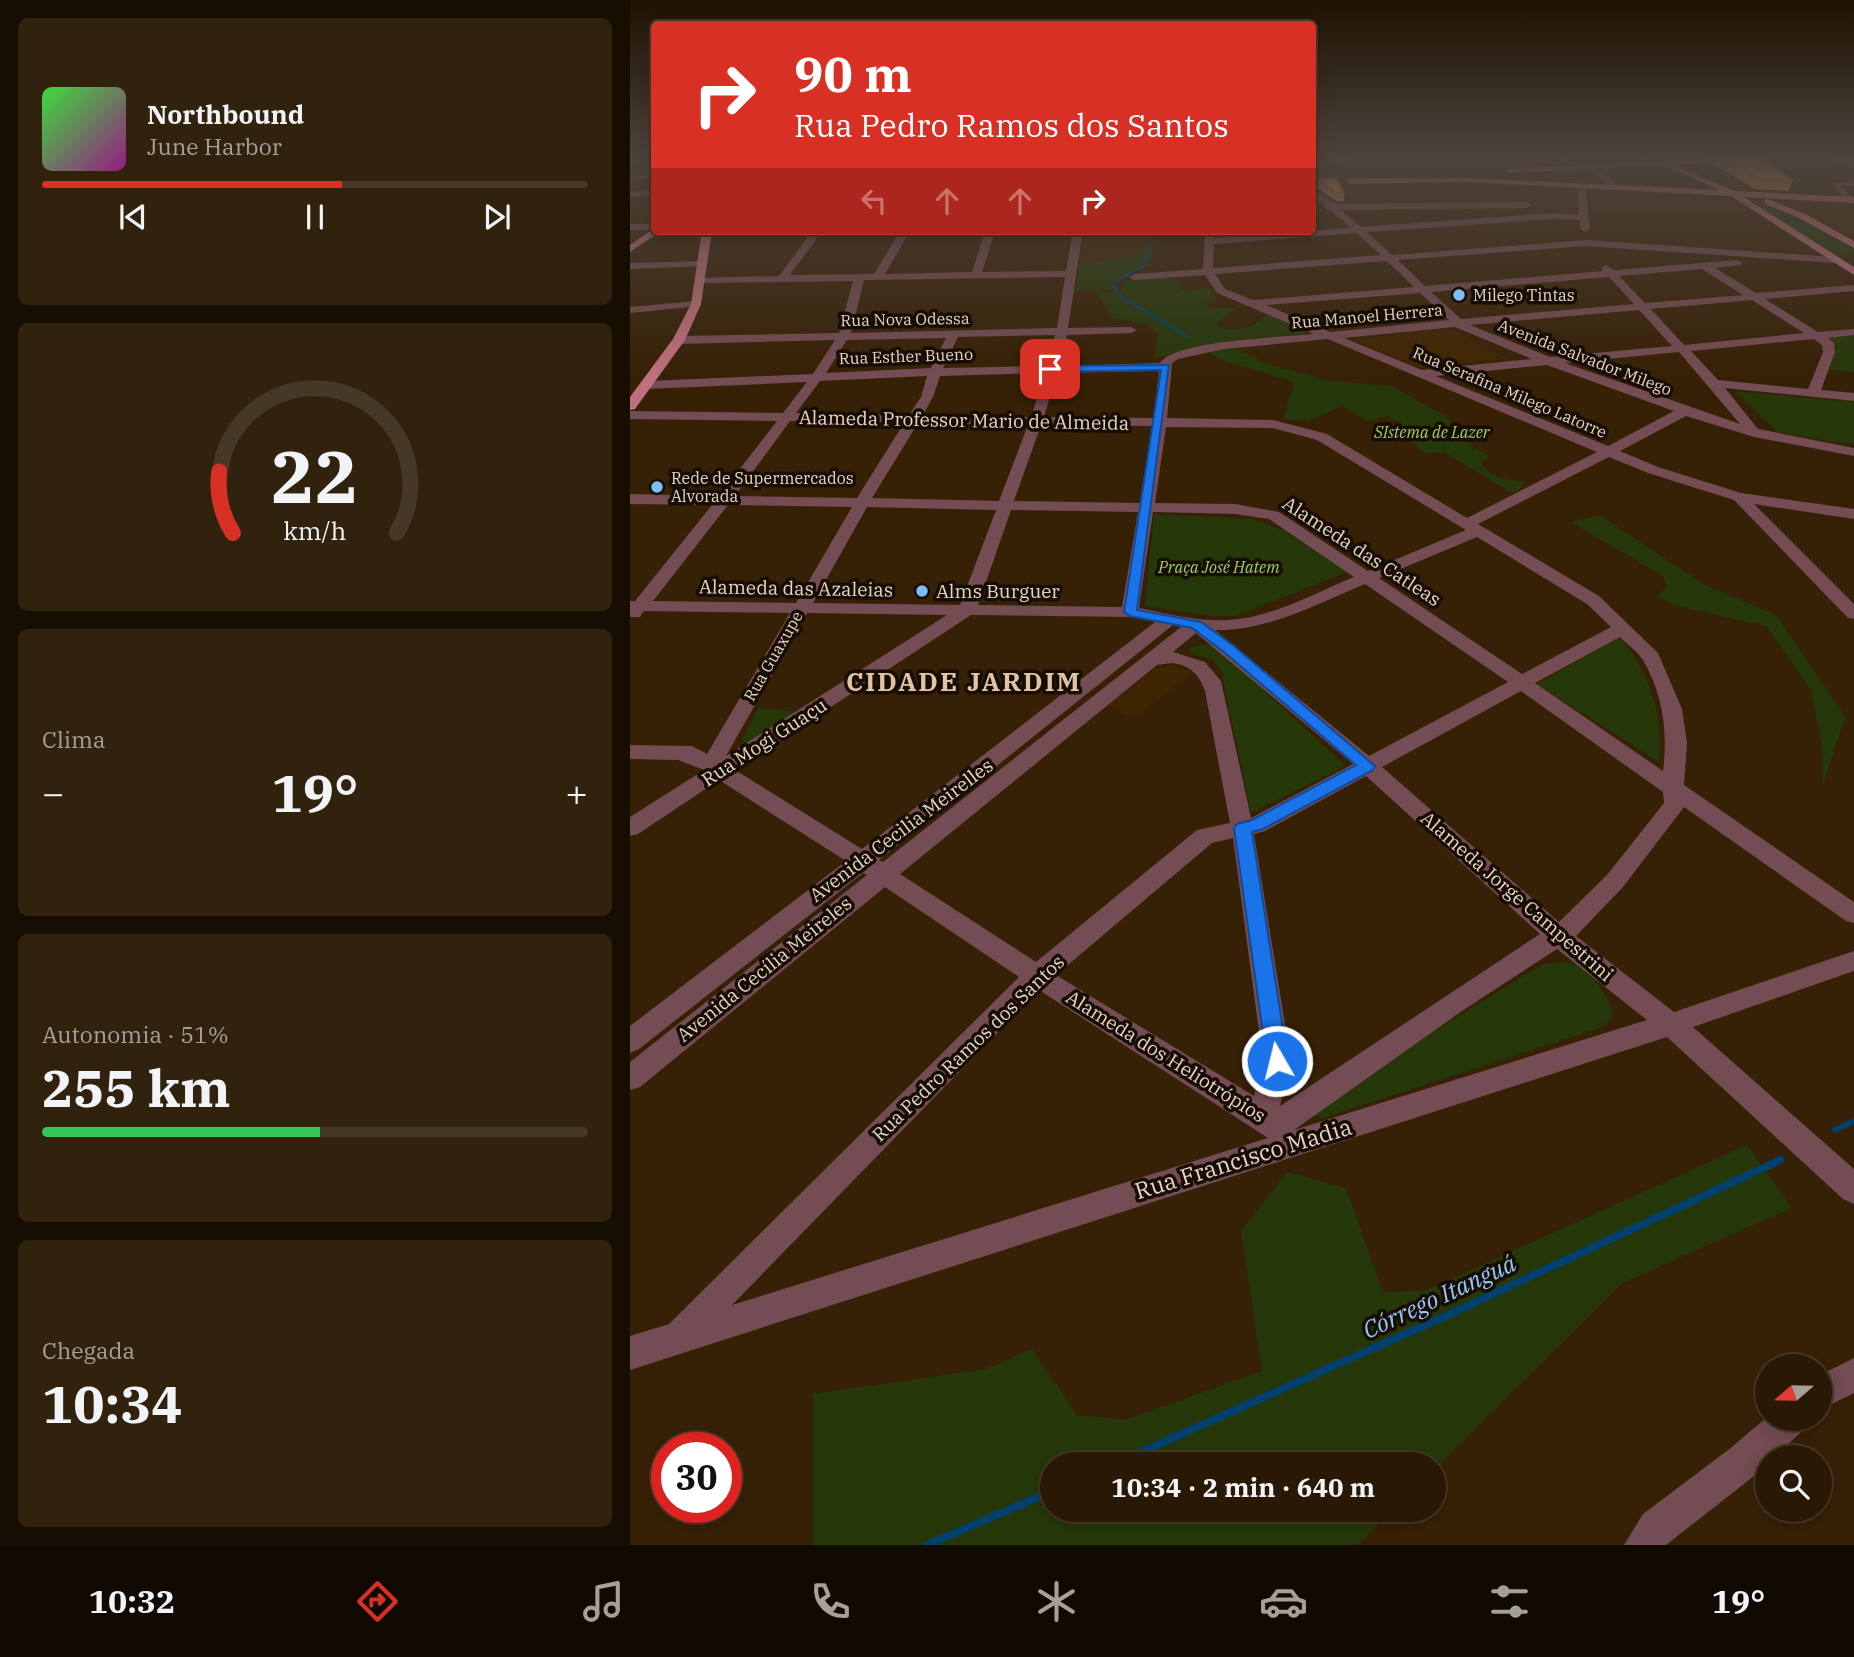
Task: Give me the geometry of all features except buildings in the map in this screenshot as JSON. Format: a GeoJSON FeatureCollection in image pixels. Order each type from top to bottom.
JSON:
{"type":"FeatureCollection","features":[{"type":"Feature","properties":{"kind":"main road"},"geometry":{"type":"LineString","coordinates":[[1791,230],[1854,272]]}},
{"type":"Feature","properties":{"kind":"main road"},"geometry":{"type":"LineString","coordinates":[[1827,230],[1854,245]]}},
{"type":"Feature","properties":{"kind":"main road"},"geometry":{"type":"LineString","coordinates":[[630,249],[651,232]]}},
{"type":"Feature","properties":{"kind":"main road"},"geometry":{"type":"LineString","coordinates":[[630,406],[680,340],[696,304],[706,235]]}},
{"type":"Feature","properties":{"kind":"main road"},"geometry":{"type":"LineString","coordinates":[[1821,252],[1854,256]]}},
{"type":"Feature","properties":{"kind":"street"},"geometry":{"type":"LineString","coordinates":[[1316,232],[1357,230]]}},
{"type":"Feature","properties":{"kind":"street","name":"Avenida Salvador Milego"},"geometry":{"type":"LineString","coordinates":[[1359,230],[1459,324],[1542,360],[1692,413],[1754,433],[1851,455]]}},
{"type":"Feature","properties":{"kind":"street"},"geometry":{"type":"LineString","coordinates":[[1475,230],[1490,242]]}},
{"type":"Feature","properties":{"kind":"street"},"geometry":{"type":"LineString","coordinates":[[1585,230],[1586,243],[1611,274],[1682,347],[1754,433]]}},
{"type":"Feature","properties":{"kind":"street"},"geometry":{"type":"LineString","coordinates":[[782,279],[814,235]]}},
{"type":"Feature","properties":{"kind":"street"},"geometry":{"type":"LineString","coordinates":[[877,278],[903,235]]}},
{"type":"Feature","properties":{"kind":"street"},"geometry":{"type":"LineString","coordinates":[[976,276],[989,235]]}},
{"type":"Feature","properties":{"kind":"street"},"geometry":{"type":"LineString","coordinates":[[967,610],[1036,421],[1062,331],[1077,235]]}},
{"type":"Feature","properties":{"kind":"street"},"geometry":{"type":"LineString","coordinates":[[1208,272],[1210,236],[1235,235]]}},
{"type":"Feature","properties":{"kind":"street"},"geometry":{"type":"LineString","coordinates":[[1134,277],[1389,257],[1490,242],[1586,243],[1676,248],[1761,258],[1835,260]]}},
{"type":"Feature","properties":{"kind":"street"},"geometry":{"type":"LineString","coordinates":[[1676,248],[1818,334],[1828,343],[1816,351],[1762,342]]}},
{"type":"Feature","properties":{"kind":"street"},"geometry":{"type":"LineString","coordinates":[[1250,303],[1704,266],[1761,258]]}},
{"type":"Feature","properties":{"kind":"street"},"geometry":{"type":"LineString","coordinates":[[630,266],[702,264]]}},
{"type":"Feature","properties":{"kind":"street","name":"Rua Serafina Milego Latorre"},"geometry":{"type":"LineString","coordinates":[[1208,272],[1221,291],[1653,470],[1739,497],[1854,514]]}},
{"type":"Feature","properties":{"kind":"street"},"geometry":{"type":"LineString","coordinates":[[700,280],[1071,274]]}},
{"type":"Feature","properties":{"kind":"street"},"geometry":{"type":"LineString","coordinates":[[633,611],[724,500],[817,377],[844,336],[859,278]]}},
{"type":"Feature","properties":{"kind":"street","name":"Rua Manoel Herrera"},"geometry":{"type":"LineString","coordinates":[[1166,367],[1170,358],[1177,354],[1206,349],[1330,335],[1854,288]]}},
{"type":"Feature","properties":{"kind":"street"},"geometry":{"type":"LineString","coordinates":[[630,310],[696,304]]}},
{"type":"Feature","properties":{"kind":"street","name":"Rua Nova Odessa"},"geometry":{"type":"LineString","coordinates":[[680,340],[1131,330]]}},
{"type":"Feature","properties":{"kind":"street"},"geometry":{"type":"LineString","coordinates":[[1420,373],[1854,332]]}},
{"type":"Feature","properties":{"kind":"street","name":"Rua Guaxupe"},"geometry":{"type":"LineString","coordinates":[[717,765],[800,609],[928,397],[935,372],[954,333]]}},
{"type":"Feature","properties":{"kind":"street"},"geometry":{"type":"LineString","coordinates":[[1813,393],[1816,351]]}},
{"type":"Feature","properties":{"kind":"street"},"geometry":{"type":"LineString","coordinates":[[1130,612],[1165,389],[1166,367]]}},
{"type":"Feature","properties":{"kind":"street","name":"Rua Esther Bueno"},"geometry":{"type":"LineString","coordinates":[[647,385],[935,372],[1166,367]]}},
{"type":"Feature","properties":{"kind":"street"},"geometry":{"type":"LineString","coordinates":[[1714,383],[1854,397]]}},
{"type":"Feature","properties":{"kind":"street"},"geometry":{"type":"LineString","coordinates":[[1229,649],[1230,639],[1271,617],[1474,526],[1608,452],[1692,413],[1727,411],[1734,407]]}},
{"type":"Feature","properties":{"kind":"street","name":"Alameda Professor Mario de Almeida"},"geometry":{"type":"LineString","coordinates":[[630,415],[1158,422],[1273,425],[1302,430],[1322,436],[1593,600],[1651,657],[1668,697],[1677,743],[1673,776],[1675,804],[1615,881],[1572,926],[1273,1128]]}},
{"type":"Feature","properties":{"kind":"street"},"geometry":{"type":"LineString","coordinates":[[1739,497],[1854,614]]}},
{"type":"Feature","properties":{"kind":"street","name":"Alameda das Catleas"},"geometry":{"type":"LineString","coordinates":[[630,499],[1236,509],[1274,515],[1522,683],[1854,915]]}},
{"type":"Feature","properties":{"kind":"street"},"geometry":{"type":"LineString","coordinates":[[1829,588],[1854,591]]}},
{"type":"Feature","properties":{"kind":"street","name":"Alameda das Azaleias"},"geometry":{"type":"LineString","coordinates":[[633,611],[800,609],[1130,612],[1171,618]]}},
{"type":"Feature","properties":{"kind":"street","name":"Rua Mogi Guaçu"},"geometry":{"type":"LineString","coordinates":[[630,828],[717,765],[967,610]]}},
{"type":"Feature","properties":{"kind":"street"},"geometry":{"type":"LineString","coordinates":[[1196,624],[1231,625],[1271,617]]}},
{"type":"Feature","properties":{"kind":"street","name":"Alameda Jorge Campestrini"},"geometry":{"type":"LineString","coordinates":[[1171,618],[1196,624],[1229,649],[1367,766],[1557,935],[1671,1024],[1854,1189]]}},
{"type":"Feature","properties":{"kind":"street","name":"Avenida Cecilia Meirelles"},"geometry":{"type":"LineString","coordinates":[[630,1041],[861,860],[1008,750],[1171,618]]}},
{"type":"Feature","properties":{"kind":"street","name":"Avenida Cecília Meireles"},"geometry":{"type":"LineString","coordinates":[[630,1078],[1196,624]]}},
{"type":"Feature","properties":{"kind":"street","name":"Rua Pedro Ramos dos Santos"},"geometry":{"type":"LineString","coordinates":[[678,1336],[1037,976],[1205,836],[1257,825],[1623,628]]}},
{"type":"Feature","properties":{"kind":"street","name":"Avenida Cecília Meireles"},"geometry":{"type":"LineString","coordinates":[[1154,657],[1194,639],[1210,640],[1229,649]]}},
{"type":"Feature","properties":{"kind":"street"},"geometry":{"type":"LineString","coordinates":[[1154,657],[1194,661],[1211,677],[1242,828],[1277,1061],[1270,1097],[1273,1128]]}},
{"type":"Feature","properties":{"kind":"street","name":"Alameda dos Heliotrópios"},"geometry":{"type":"LineString","coordinates":[[630,752],[679,753],[717,765],[1273,1128]]}},
{"type":"Feature","properties":{"kind":"street","name":"Rua Francisco Madia"},"geometry":{"type":"LineString","coordinates":[[630,1353],[1273,1128],[1671,1024],[1854,961]]}},
{"type":"Feature","properties":{"kind":"street"},"geometry":{"type":"LineString","coordinates":[[1832,1387],[1854,1375]]}},
{"type":"Feature","properties":{"kind":"street"},"geometry":{"type":"LineString","coordinates":[[1643,1545],[1656,1527],[1745,1460],[1776,1432]]}},
{"type":"Feature","properties":{"kind":"shaded area"},"geometry":{"type":"Polygon","coordinates":[[[1835,230],[1854,230],[1854,240],[1835,230]]]}},
{"type":"Feature","properties":{"kind":"shaded area"},"geometry":{"type":"Polygon","coordinates":[[[1084,235],[1157,235],[1156,241],[1134,257],[1080,263],[1084,235]]]}},
{"type":"Feature","properties":{"kind":"shaded area"},"geometry":{"type":"Polygon","coordinates":[[[1452,330],[1509,359],[1421,368],[1352,340],[1452,330]]]}},
{"type":"Feature","properties":{"kind":"shaded area"},"geometry":{"type":"Polygon","coordinates":[[[1173,665],[1193,672],[1134,718],[1109,705],[1155,669],[1173,665]]]}},
{"type":"Feature","properties":{"kind":"green space"},"geometry":{"type":"Polygon","coordinates":[[[1795,230],[1822,230],[1854,251],[1845,254],[1825,251],[1795,230]]]}},
{"type":"Feature","properties":{"kind":"green space"},"geometry":{"type":"Polygon","coordinates":[[[1156,241],[1147,264],[1114,282],[1117,290],[1075,291],[1080,263],[1134,257],[1151,242],[1156,241]]]}},
{"type":"Feature","properties":{"kind":"green space"},"geometry":{"type":"Polygon","coordinates":[[[1173,277],[1183,291],[1209,288],[1217,300],[1206,303],[1209,307],[1237,308],[1216,324],[1218,328],[1244,328],[1255,324],[1266,315],[1296,325],[1306,334],[1233,340],[1154,358],[1158,335],[1146,324],[1112,318],[1096,292],[1123,292],[1123,281],[1173,277]]]}},
{"type":"Feature","properties":{"kind":"green space"},"geometry":{"type":"Polygon","coordinates":[[[1854,336],[1854,373],[1830,369],[1837,347],[1828,338],[1854,336]]]}},
{"type":"Feature","properties":{"kind":"green space","name":"SIstema de Lazer"},"geometry":{"type":"Polygon","coordinates":[[[1234,348],[1271,365],[1332,381],[1392,386],[1445,416],[1472,446],[1490,457],[1481,463],[1490,472],[1500,477],[1526,482],[1514,494],[1444,452],[1425,453],[1395,430],[1401,423],[1387,416],[1367,421],[1342,406],[1308,421],[1283,419],[1294,382],[1218,359],[1207,351],[1234,348]]]}},
{"type":"Feature","properties":{"kind":"green space"},"geometry":{"type":"Polygon","coordinates":[[[1735,391],[1854,402],[1854,445],[1777,432],[1735,391]]]}},
{"type":"Feature","properties":{"kind":"green space","name":"Praça José Hatem"},"geometry":{"type":"Polygon","coordinates":[[[1154,514],[1252,519],[1285,531],[1347,572],[1236,616],[1212,616],[1145,606],[1154,514]]]}},
{"type":"Feature","properties":{"kind":"green space"},"geometry":{"type":"Polygon","coordinates":[[[1600,515],[1703,584],[1776,615],[1845,716],[1823,785],[1822,747],[1811,690],[1766,626],[1676,606],[1658,596],[1667,587],[1663,576],[1571,522],[1600,515]]]}},
{"type":"Feature","properties":{"kind":"green space"},"geometry":{"type":"Polygon","coordinates":[[[1621,639],[1631,652],[1653,697],[1659,729],[1659,762],[1537,684],[1621,639]]]}},
{"type":"Feature","properties":{"kind":"green space"},"geometry":{"type":"Polygon","coordinates":[[[1206,644],[1216,647],[1346,766],[1251,813],[1222,673],[1213,660],[1190,653],[1190,648],[1206,644]]]}},
{"type":"Feature","properties":{"kind":"green space"},"geometry":{"type":"Polygon","coordinates":[[[758,708],[800,712],[747,744],[742,740],[758,708]]]}},
{"type":"Feature","properties":{"kind":"green space"},"geometry":{"type":"Polygon","coordinates":[[[1563,962],[1579,965],[1596,982],[1611,1006],[1611,1019],[1608,1022],[1597,1029],[1322,1118],[1316,1115],[1316,1109],[1447,1023],[1543,964],[1563,962]]]}},
{"type":"Feature","properties":{"kind":"green space"},"geometry":{"type":"Polygon","coordinates":[[[1747,1145],[1792,1208],[1622,1283],[1446,1458],[1446,1452],[1040,1452],[1040,1522],[1381,1522],[1358,1545],[813,1545],[813,1394],[986,1369],[1032,1349],[1077,1415],[1125,1420],[1262,1371],[1241,1231],[1287,1172],[1346,1188],[1383,1292],[1425,1291],[1747,1145]]]}},
{"type":"Feature","properties":{"kind":"waterway"},"geometry":{"type":"LineString","coordinates":[[1145,245],[1147,264],[1113,283],[1120,296],[1188,337]]}},
{"type":"Feature","properties":{"kind":"waterway","name":"Córrego Itanguá"},"geometry":{"type":"LineString","coordinates":[[1835,1130],[1854,1121]]}},
{"type":"Feature","properties":{"kind":"waterway","name":"Córrego Itanguá"},"geometry":{"type":"LineString","coordinates":[[1141,1452],[1448,1315],[1780,1160]]}},
{"type":"Feature","properties":{"kind":"waterway","name":"Córrego Itanguá"},"geometry":{"type":"LineString","coordinates":[[927,1545],[1040,1496]]}},
{"type":"Feature","properties":{"kind":"place","name":"Milego Tintas"},"geometry":{"type":"Point","coordinates":[1459,295]}},
{"type":"Feature","properties":{"kind":"place","name":"Rede de Supermercados Alvorada"},"geometry":{"type":"Point","coordinates":[657,487]}},
{"type":"Feature","properties":{"kind":"place","name":"Alms Burguer"},"geometry":{"type":"Point","coordinates":[922,591]}},
{"type":"Feature","properties":{"kind":"district","name":"CIDADE JARDIM"},"geometry":{"type":"Point","coordinates":[964,681]}},
{"type":"Feature","properties":{"kind":"route"},"geometry":{"type":"LineString","coordinates":[[1050,369],[1166,367],[1165,389],[1130,612],[1196,624],[1367,766],[1257,825],[1242,828],[1277,1061]]}}]}
